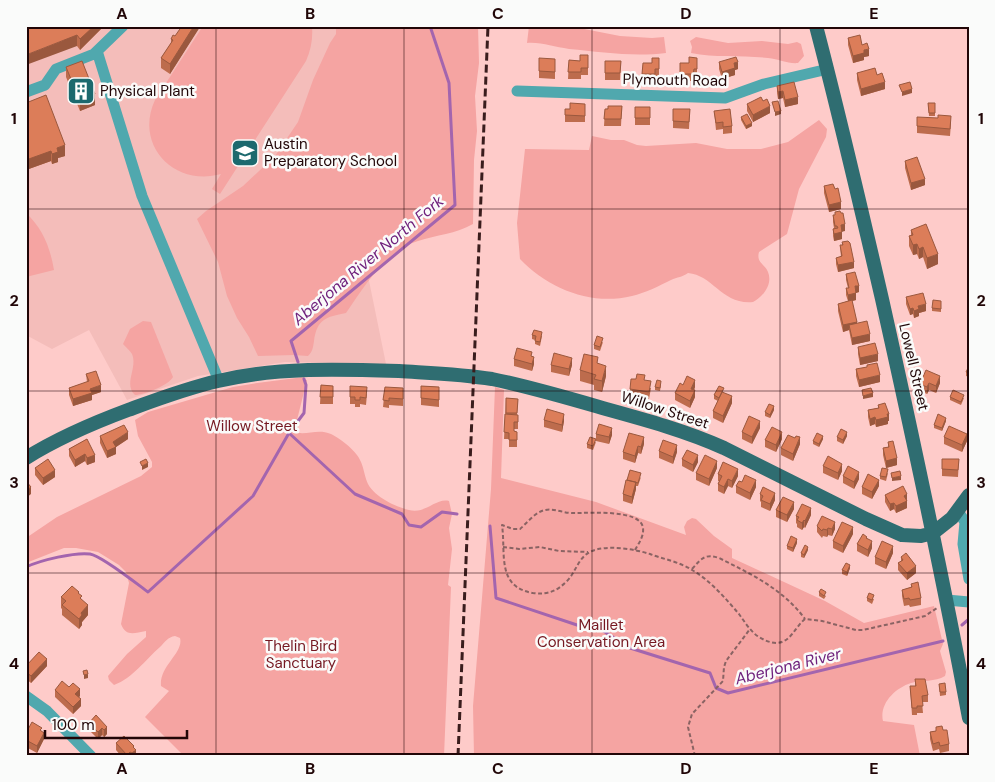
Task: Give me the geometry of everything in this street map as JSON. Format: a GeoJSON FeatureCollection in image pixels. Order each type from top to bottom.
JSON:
{"type":"FeatureCollection","features":[{"type":"Feature","properties":{"kind":"main road","name":"Lowell Street"},"geometry":{"type":"LineString","coordinates":[[816,26],[866,229],[933,533],[969,718]]}},
{"type":"Feature","properties":{"kind":"main road","name":"Willow Street"},"geometry":{"type":"LineString","coordinates":[[26,458],[88,426],[178,392],[219,380],[286,372],[359,370],[450,374],[507,382],[552,393],[695,436],[751,460],[894,532],[910,536],[933,533]]}},
{"type":"Feature","properties":{"kind":"main road"},"geometry":{"type":"LineString","coordinates":[[933,533],[958,512],[969,495]]}},
{"type":"Feature","properties":{"kind":"street"},"geometry":{"type":"LineString","coordinates":[[26,92],[45,85],[56,69],[97,51],[124,26]]}},
{"type":"Feature","properties":{"kind":"street"},"geometry":{"type":"LineString","coordinates":[[97,51],[142,196],[219,380]]}},
{"type":"Feature","properties":{"kind":"street","name":"Plymouth Road"},"geometry":{"type":"LineString","coordinates":[[517,91],[725,98],[764,84],[828,69]]}},
{"type":"Feature","properties":{"kind":"street"},"geometry":{"type":"LineString","coordinates":[[958,512],[965,522],[962,544],[969,579]]}},
{"type":"Feature","properties":{"kind":"street"},"geometry":{"type":"LineString","coordinates":[[947,600],[969,602]]}},
{"type":"Feature","properties":{"kind":"street"},"geometry":{"type":"LineString","coordinates":[[26,696],[46,712],[91,756]]}},
{"type":"Feature","properties":{"kind":"path"},"geometry":{"type":"LineString","coordinates":[[589,552],[579,562],[571,576],[560,588],[542,594],[521,590],[512,584],[505,567],[502,525],[513,529],[520,528],[542,511],[552,509],[573,514],[604,513],[637,518],[642,523],[644,529],[635,550]]}},
{"type":"Feature","properties":{"kind":"path"},"geometry":{"type":"LineString","coordinates":[[504,547],[519,549],[540,547],[559,551],[589,552],[606,548],[635,550],[692,569],[714,588],[750,629],[768,642],[778,643],[792,636],[804,619]]}},
{"type":"Feature","properties":{"kind":"path"},"geometry":{"type":"LineString","coordinates":[[692,569],[704,556],[719,558],[754,576],[777,591],[792,604],[804,619]]}},
{"type":"Feature","properties":{"kind":"path"},"geometry":{"type":"LineString","coordinates":[[804,619],[815,619],[856,630],[863,630],[925,616],[947,600]]}},
{"type":"Feature","properties":{"kind":"path"},"geometry":{"type":"LineString","coordinates":[[695,756],[688,727],[694,709],[723,681],[726,661],[750,629]]}},
{"type":"Feature","properties":{"kind":"shaded area","name":"Austin Preparatory School"},"geometry":{"type":"Polygon","coordinates":[[[26,26],[472,26],[433,220],[366,266],[386,364],[285,362],[198,376],[127,400],[89,330],[52,349],[26,335],[26,26]]]}},
{"type":"Feature","properties":{"kind":"green space"},"geometry":{"type":"Polygon","coordinates":[[[203,26],[312,26],[311,44],[306,61],[220,194],[212,189],[221,174],[204,176],[188,174],[174,168],[162,159],[154,147],[150,132],[150,117],[155,100],[203,26]]]}},
{"type":"Feature","properties":{"kind":"green space"},"geometry":{"type":"Polygon","coordinates":[[[336,26],[478,26],[479,63],[475,96],[477,131],[474,160],[473,224],[453,232],[418,241],[396,252],[377,271],[346,313],[328,318],[320,324],[315,334],[313,349],[308,356],[258,356],[227,296],[218,262],[197,219],[243,186],[275,156],[298,122],[313,80],[336,34],[336,26]]]}},
{"type":"Feature","properties":{"kind":"green space"},"geometry":{"type":"Polygon","coordinates":[[[529,26],[569,26],[620,36],[664,37],[666,53],[617,54],[527,43],[529,26]]]}},
{"type":"Feature","properties":{"kind":"green space"},"geometry":{"type":"Polygon","coordinates":[[[696,37],[728,43],[762,41],[788,44],[797,42],[801,44],[804,56],[798,63],[794,63],[768,58],[691,53],[690,41],[696,37]]]}},
{"type":"Feature","properties":{"kind":"green space"},"geometry":{"type":"Polygon","coordinates":[[[819,120],[827,129],[826,137],[799,189],[787,234],[759,252],[759,259],[767,269],[769,281],[766,290],[753,302],[742,302],[733,299],[704,279],[688,273],[632,296],[617,299],[586,297],[557,287],[531,270],[520,259],[517,223],[525,149],[589,150],[592,136],[611,140],[624,140],[646,146],[696,143],[727,149],[761,149],[788,142],[819,120]]]}},
{"type":"Feature","properties":{"kind":"green space"},"geometry":{"type":"Polygon","coordinates":[[[26,213],[37,225],[45,239],[54,270],[26,277],[26,213]]]}},
{"type":"Feature","properties":{"kind":"green space"},"geometry":{"type":"Polygon","coordinates":[[[143,321],[151,322],[173,377],[156,389],[135,395],[130,386],[133,365],[132,354],[123,344],[130,329],[143,321]]]}},
{"type":"Feature","properties":{"kind":"green space","name":"Thelin Bird Sanctuary"},"geometry":{"type":"Polygon","coordinates":[[[304,377],[307,380],[294,432],[326,432],[344,442],[359,458],[371,489],[392,504],[415,511],[439,502],[449,501],[452,514],[449,528],[452,549],[448,585],[451,587],[444,756],[184,756],[145,717],[169,691],[161,686],[161,679],[178,649],[180,638],[175,636],[168,639],[121,682],[114,685],[109,680],[108,676],[127,654],[146,637],[146,631],[128,632],[125,631],[121,624],[129,583],[126,572],[119,565],[98,552],[76,548],[64,548],[26,563],[26,538],[57,517],[141,476],[152,467],[152,462],[138,436],[135,420],[148,412],[233,387],[304,377]]]}},
{"type":"Feature","properties":{"kind":"green space","name":"Maillet Conservation Area"},"geometry":{"type":"Polygon","coordinates":[[[495,387],[504,390],[501,478],[596,502],[686,535],[684,527],[687,521],[692,518],[696,519],[714,536],[732,549],[732,558],[825,601],[864,623],[934,606],[943,644],[940,651],[946,672],[945,676],[905,685],[894,693],[886,703],[882,715],[883,721],[914,725],[920,756],[474,756],[473,706],[491,489],[495,387]]]}},
{"type":"Feature","properties":{"kind":"building"},"geometry":{"type":"Polygon","coordinates":[[[26,26],[94,26],[80,39],[77,35],[26,55],[26,26]]]}},
{"type":"Feature","properties":{"kind":"building"},"geometry":{"type":"Polygon","coordinates":[[[182,26],[194,26],[170,64],[161,58],[173,40],[171,39],[173,35],[175,36],[182,26]]]}},
{"type":"Feature","properties":{"kind":"building"},"geometry":{"type":"Polygon","coordinates":[[[860,35],[862,45],[867,43],[869,49],[864,50],[864,53],[853,56],[848,38],[860,35]]]}},
{"type":"Feature","properties":{"kind":"building"},"geometry":{"type":"Polygon","coordinates":[[[580,55],[588,55],[588,68],[581,68],[581,72],[568,72],[569,60],[580,61],[580,55]]]}},
{"type":"Feature","properties":{"kind":"building"},"geometry":{"type":"Polygon","coordinates":[[[689,57],[697,58],[697,69],[694,69],[693,74],[680,74],[680,63],[689,63],[689,57]]]}},
{"type":"Feature","properties":{"kind":"building"},"geometry":{"type":"Polygon","coordinates":[[[736,57],[738,62],[734,63],[735,68],[722,72],[719,62],[736,57]]]}},
{"type":"Feature","properties":{"kind":"building"},"geometry":{"type":"Polygon","coordinates":[[[539,58],[555,59],[555,72],[539,71],[539,58]]]}},
{"type":"Feature","properties":{"kind":"building"},"geometry":{"type":"Polygon","coordinates":[[[652,58],[659,58],[659,69],[655,69],[655,74],[642,74],[643,63],[652,63],[652,58]]]}},
{"type":"Feature","properties":{"kind":"building"},"geometry":{"type":"Polygon","coordinates":[[[82,61],[95,94],[80,101],[66,67],[82,61]]]}},
{"type":"Feature","properties":{"kind":"building"},"geometry":{"type":"Polygon","coordinates":[[[605,61],[621,61],[620,73],[605,73],[605,61]]]}},
{"type":"Feature","properties":{"kind":"building"},"geometry":{"type":"Polygon","coordinates":[[[875,68],[877,75],[882,73],[885,82],[861,89],[857,73],[875,68]]]}},
{"type":"Feature","properties":{"kind":"building"},"geometry":{"type":"Polygon","coordinates":[[[794,82],[798,97],[785,100],[783,91],[778,92],[777,86],[794,82]]]}},
{"type":"Feature","properties":{"kind":"building"},"geometry":{"type":"Polygon","coordinates":[[[910,82],[912,89],[902,92],[899,85],[910,82]]]}},
{"type":"Feature","properties":{"kind":"building"},"geometry":{"type":"Polygon","coordinates":[[[46,95],[65,145],[57,148],[58,152],[52,154],[51,151],[26,160],[26,103],[46,95]]]}},
{"type":"Feature","properties":{"kind":"building"},"geometry":{"type":"Polygon","coordinates":[[[761,97],[763,101],[767,99],[770,106],[753,115],[747,104],[761,97]]]}},
{"type":"Feature","properties":{"kind":"building"},"geometry":{"type":"Polygon","coordinates":[[[778,101],[781,111],[775,112],[772,102],[778,101]]]}},
{"type":"Feature","properties":{"kind":"building"},"geometry":{"type":"Polygon","coordinates":[[[570,103],[585,104],[585,116],[565,115],[565,109],[570,109],[570,103]]]}},
{"type":"Feature","properties":{"kind":"building"},"geometry":{"type":"Polygon","coordinates":[[[928,103],[935,103],[935,113],[929,113],[928,103]]]}},
{"type":"Feature","properties":{"kind":"building"},"geometry":{"type":"Polygon","coordinates":[[[608,106],[622,106],[621,119],[604,119],[605,109],[608,109],[608,106]]]}},
{"type":"Feature","properties":{"kind":"building"},"geometry":{"type":"Polygon","coordinates":[[[635,107],[650,107],[650,118],[635,118],[635,107]]]}},
{"type":"Feature","properties":{"kind":"building"},"geometry":{"type":"Polygon","coordinates":[[[673,109],[690,109],[689,122],[673,121],[673,109]]]}},
{"type":"Feature","properties":{"kind":"building"},"geometry":{"type":"Polygon","coordinates":[[[730,109],[732,126],[723,127],[723,122],[716,123],[714,111],[730,109]]]}},
{"type":"Feature","properties":{"kind":"building"},"geometry":{"type":"Polygon","coordinates":[[[747,114],[752,123],[746,126],[741,117],[747,114]]]}},
{"type":"Feature","properties":{"kind":"building"},"geometry":{"type":"Polygon","coordinates":[[[938,115],[951,116],[950,129],[917,126],[917,117],[938,118],[938,115]]]}},
{"type":"Feature","properties":{"kind":"building"},"geometry":{"type":"Polygon","coordinates":[[[917,157],[925,179],[911,183],[905,161],[917,157]]]}},
{"type":"Feature","properties":{"kind":"building"},"geometry":{"type":"Polygon","coordinates":[[[833,184],[835,189],[838,188],[841,202],[829,205],[824,186],[833,184]]]}},
{"type":"Feature","properties":{"kind":"building"},"geometry":{"type":"Polygon","coordinates":[[[840,211],[843,213],[845,224],[841,225],[842,232],[834,234],[833,229],[838,228],[835,226],[833,215],[835,215],[835,212],[840,211]]]}},
{"type":"Feature","properties":{"kind":"building"},"geometry":{"type":"Polygon","coordinates":[[[926,224],[938,254],[927,258],[923,247],[919,249],[917,244],[913,245],[909,236],[913,235],[911,230],[926,224]]]}},
{"type":"Feature","properties":{"kind":"building"},"geometry":{"type":"Polygon","coordinates":[[[848,241],[854,262],[838,265],[836,258],[842,256],[840,245],[843,245],[842,242],[848,241]]]}},
{"type":"Feature","properties":{"kind":"building"},"geometry":{"type":"Polygon","coordinates":[[[855,272],[859,286],[855,286],[856,293],[848,295],[846,288],[849,288],[846,274],[855,272]]]}},
{"type":"Feature","properties":{"kind":"building"},"geometry":{"type":"Polygon","coordinates":[[[923,293],[926,304],[918,306],[919,309],[914,311],[913,308],[910,309],[906,297],[923,293]]]}},
{"type":"Feature","properties":{"kind":"building"},"geometry":{"type":"Polygon","coordinates":[[[852,300],[857,322],[843,325],[838,304],[852,300]]]}},
{"type":"Feature","properties":{"kind":"building"},"geometry":{"type":"Polygon","coordinates":[[[933,300],[941,301],[941,309],[932,308],[933,300]]]}},
{"type":"Feature","properties":{"kind":"building"},"geometry":{"type":"Polygon","coordinates":[[[867,321],[870,334],[852,338],[849,325],[867,321]]]}},
{"type":"Feature","properties":{"kind":"building"},"geometry":{"type":"Polygon","coordinates":[[[534,330],[542,332],[540,342],[535,341],[536,336],[532,335],[534,330]]]}},
{"type":"Feature","properties":{"kind":"building"},"geometry":{"type":"Polygon","coordinates":[[[597,336],[603,338],[600,347],[594,345],[597,336]]]}},
{"type":"Feature","properties":{"kind":"building"},"geometry":{"type":"Polygon","coordinates":[[[875,343],[878,354],[860,358],[858,347],[875,343]]]}},
{"type":"Feature","properties":{"kind":"building"},"geometry":{"type":"Polygon","coordinates":[[[517,348],[532,352],[531,356],[534,357],[532,364],[514,359],[517,348]]]}},
{"type":"Feature","properties":{"kind":"building"},"geometry":{"type":"Polygon","coordinates":[[[554,353],[572,358],[569,369],[551,365],[554,353]]]}},
{"type":"Feature","properties":{"kind":"building"},"geometry":{"type":"Polygon","coordinates":[[[584,354],[598,357],[597,363],[606,366],[602,381],[594,379],[596,375],[580,370],[584,354]]]}},
{"type":"Feature","properties":{"kind":"building"},"geometry":{"type":"Polygon","coordinates":[[[877,363],[880,375],[859,380],[856,369],[877,363]]]}},
{"type":"Feature","properties":{"kind":"building"},"geometry":{"type":"Polygon","coordinates":[[[926,370],[940,376],[936,386],[929,383],[927,387],[920,384],[926,370]]]}},
{"type":"Feature","properties":{"kind":"building"},"geometry":{"type":"Polygon","coordinates":[[[96,371],[101,385],[90,389],[92,393],[73,399],[69,388],[89,381],[86,374],[96,371]]]}},
{"type":"Feature","properties":{"kind":"building"},"geometry":{"type":"Polygon","coordinates":[[[637,374],[645,375],[644,380],[651,381],[649,392],[630,389],[631,379],[636,379],[637,374]]]}},
{"type":"Feature","properties":{"kind":"building"},"geometry":{"type":"Polygon","coordinates":[[[687,376],[695,380],[691,389],[695,390],[690,401],[675,393],[680,383],[683,385],[687,376]]]}},
{"type":"Feature","properties":{"kind":"building"},"geometry":{"type":"Polygon","coordinates":[[[657,380],[661,381],[660,388],[655,387],[657,380]]]}},
{"type":"Feature","properties":{"kind":"building"},"geometry":{"type":"Polygon","coordinates":[[[321,385],[333,386],[333,397],[320,397],[321,385]]]}},
{"type":"Feature","properties":{"kind":"building"},"geometry":{"type":"Polygon","coordinates":[[[350,386],[367,387],[366,398],[360,397],[360,400],[355,400],[355,397],[350,397],[350,386]]]}},
{"type":"Feature","properties":{"kind":"building"},"geometry":{"type":"Polygon","coordinates":[[[421,386],[439,387],[439,400],[421,398],[421,386]]]}},
{"type":"Feature","properties":{"kind":"building"},"geometry":{"type":"Polygon","coordinates":[[[719,386],[724,388],[719,398],[714,395],[719,386]]]}},
{"type":"Feature","properties":{"kind":"building"},"geometry":{"type":"Polygon","coordinates":[[[385,387],[403,388],[403,399],[389,398],[389,401],[383,400],[385,387]]]}},
{"type":"Feature","properties":{"kind":"building"},"geometry":{"type":"Polygon","coordinates":[[[871,388],[873,393],[863,396],[862,390],[871,388]]]}},
{"type":"Feature","properties":{"kind":"building"},"geometry":{"type":"Polygon","coordinates":[[[953,390],[964,395],[961,402],[950,397],[953,390]]]}},
{"type":"Feature","properties":{"kind":"building"},"geometry":{"type":"Polygon","coordinates":[[[722,392],[732,396],[723,416],[713,411],[722,392]]]}},
{"type":"Feature","properties":{"kind":"building"},"geometry":{"type":"Polygon","coordinates":[[[506,398],[518,399],[517,413],[506,413],[506,398]]]}},
{"type":"Feature","properties":{"kind":"building"},"geometry":{"type":"Polygon","coordinates":[[[885,403],[889,414],[887,414],[888,417],[876,420],[875,417],[870,419],[868,410],[879,408],[878,405],[885,403]]]}},
{"type":"Feature","properties":{"kind":"building"},"geometry":{"type":"Polygon","coordinates":[[[769,404],[774,406],[770,415],[765,412],[769,404]]]}},
{"type":"Feature","properties":{"kind":"building"},"geometry":{"type":"Polygon","coordinates":[[[547,409],[564,414],[562,425],[544,420],[547,409]]]}},
{"type":"Feature","properties":{"kind":"building"},"geometry":{"type":"Polygon","coordinates":[[[505,414],[518,415],[518,422],[514,422],[517,440],[509,440],[509,433],[504,432],[505,414]]]}},
{"type":"Feature","properties":{"kind":"building"},"geometry":{"type":"Polygon","coordinates":[[[938,414],[946,418],[942,428],[934,425],[938,414]]]}},
{"type":"Feature","properties":{"kind":"building"},"geometry":{"type":"Polygon","coordinates":[[[749,416],[760,421],[752,437],[742,432],[749,416]]]}},
{"type":"Feature","properties":{"kind":"building"},"geometry":{"type":"Polygon","coordinates":[[[599,424],[612,428],[609,437],[596,434],[599,424]]]}},
{"type":"Feature","properties":{"kind":"building"},"geometry":{"type":"Polygon","coordinates":[[[124,425],[128,432],[113,442],[116,447],[107,451],[100,436],[124,425]]]}},
{"type":"Feature","properties":{"kind":"building"},"geometry":{"type":"Polygon","coordinates":[[[949,426],[967,434],[962,445],[944,437],[949,426]]]}},
{"type":"Feature","properties":{"kind":"building"},"geometry":{"type":"Polygon","coordinates":[[[772,427],[782,432],[776,445],[765,440],[772,427]]]}},
{"type":"Feature","properties":{"kind":"building"},"geometry":{"type":"Polygon","coordinates":[[[841,429],[847,432],[843,440],[837,437],[841,429]]]}},
{"type":"Feature","properties":{"kind":"building"},"geometry":{"type":"Polygon","coordinates":[[[629,433],[644,437],[641,447],[638,446],[635,456],[623,452],[629,433]]]}},
{"type":"Feature","properties":{"kind":"building"},"geometry":{"type":"Polygon","coordinates":[[[817,433],[823,436],[819,444],[813,441],[817,433]]]}},
{"type":"Feature","properties":{"kind":"building"},"geometry":{"type":"Polygon","coordinates":[[[788,435],[795,438],[796,436],[800,437],[793,454],[781,448],[788,435]]]}},
{"type":"Feature","properties":{"kind":"building"},"geometry":{"type":"Polygon","coordinates":[[[590,437],[596,439],[593,446],[587,444],[590,437]]]}},
{"type":"Feature","properties":{"kind":"building"},"geometry":{"type":"Polygon","coordinates":[[[87,439],[95,455],[87,458],[85,454],[75,460],[69,449],[87,439]]]}},
{"type":"Feature","properties":{"kind":"building"},"geometry":{"type":"Polygon","coordinates":[[[663,440],[677,445],[673,457],[659,451],[663,440]]]}},
{"type":"Feature","properties":{"kind":"building"},"geometry":{"type":"Polygon","coordinates":[[[893,441],[897,458],[886,461],[883,448],[889,447],[888,442],[893,441]]]}},
{"type":"Feature","properties":{"kind":"building"},"geometry":{"type":"Polygon","coordinates":[[[687,450],[698,455],[693,465],[682,459],[687,450]]]}},
{"type":"Feature","properties":{"kind":"building"},"geometry":{"type":"Polygon","coordinates":[[[705,455],[717,461],[709,479],[696,473],[705,455]]]}},
{"type":"Feature","properties":{"kind":"building"},"geometry":{"type":"Polygon","coordinates":[[[828,456],[842,464],[838,473],[823,466],[828,456]]]}},
{"type":"Feature","properties":{"kind":"building"},"geometry":{"type":"Polygon","coordinates":[[[48,459],[55,470],[43,478],[35,468],[48,459]]]}},
{"type":"Feature","properties":{"kind":"building"},"geometry":{"type":"Polygon","coordinates":[[[146,459],[148,463],[142,466],[140,462],[146,459]]]}},
{"type":"Feature","properties":{"kind":"building"},"geometry":{"type":"Polygon","coordinates":[[[942,459],[959,459],[958,470],[942,469],[942,459]]]}},
{"type":"Feature","properties":{"kind":"building"},"geometry":{"type":"Polygon","coordinates":[[[723,462],[738,469],[732,481],[728,479],[724,487],[718,484],[722,476],[718,474],[723,462]]]}},
{"type":"Feature","properties":{"kind":"building"},"geometry":{"type":"Polygon","coordinates":[[[848,466],[859,472],[854,482],[843,476],[848,466]]]}},
{"type":"Feature","properties":{"kind":"building"},"geometry":{"type":"Polygon","coordinates":[[[882,468],[888,469],[886,477],[880,476],[882,468]]]}},
{"type":"Feature","properties":{"kind":"building"},"geometry":{"type":"Polygon","coordinates":[[[630,470],[641,473],[638,483],[627,480],[630,470]]]}},
{"type":"Feature","properties":{"kind":"building"},"geometry":{"type":"Polygon","coordinates":[[[900,471],[901,476],[892,478],[891,473],[900,471]]]}},
{"type":"Feature","properties":{"kind":"building"},"geometry":{"type":"Polygon","coordinates":[[[868,474],[879,480],[872,492],[862,487],[868,474]]]}},
{"type":"Feature","properties":{"kind":"building"},"geometry":{"type":"Polygon","coordinates":[[[745,475],[756,480],[750,493],[736,486],[739,481],[742,482],[745,475]]]}},
{"type":"Feature","properties":{"kind":"building"},"geometry":{"type":"Polygon","coordinates":[[[626,480],[636,482],[632,497],[623,494],[626,480]]]}},
{"type":"Feature","properties":{"kind":"building"},"geometry":{"type":"Polygon","coordinates":[[[26,481],[31,487],[26,491],[26,481]]]}},
{"type":"Feature","properties":{"kind":"building"},"geometry":{"type":"Polygon","coordinates":[[[903,486],[907,494],[904,496],[907,501],[896,506],[894,503],[890,504],[885,495],[903,486]]]}},
{"type":"Feature","properties":{"kind":"building"},"geometry":{"type":"Polygon","coordinates":[[[763,487],[775,493],[770,504],[761,500],[763,496],[760,494],[763,487]]]}},
{"type":"Feature","properties":{"kind":"building"},"geometry":{"type":"Polygon","coordinates":[[[783,497],[794,502],[787,515],[776,510],[783,497]]]}},
{"type":"Feature","properties":{"kind":"building"},"geometry":{"type":"Polygon","coordinates":[[[802,504],[811,508],[805,521],[802,523],[797,520],[799,517],[796,516],[802,504]]]}},
{"type":"Feature","properties":{"kind":"building"},"geometry":{"type":"Polygon","coordinates":[[[822,516],[835,522],[832,529],[823,529],[822,531],[817,526],[822,516]]]}},
{"type":"Feature","properties":{"kind":"building"},"geometry":{"type":"Polygon","coordinates":[[[842,522],[853,527],[843,546],[833,541],[842,522]]]}},
{"type":"Feature","properties":{"kind":"building"},"geometry":{"type":"Polygon","coordinates":[[[863,534],[872,541],[868,550],[857,544],[863,534]]]}},
{"type":"Feature","properties":{"kind":"building"},"geometry":{"type":"Polygon","coordinates":[[[791,536],[797,539],[793,548],[787,546],[791,536]]]}},
{"type":"Feature","properties":{"kind":"building"},"geometry":{"type":"Polygon","coordinates":[[[882,541],[893,546],[886,562],[875,557],[882,541]]]}},
{"type":"Feature","properties":{"kind":"building"},"geometry":{"type":"Polygon","coordinates":[[[805,545],[808,547],[804,555],[801,553],[805,545]]]}},
{"type":"Feature","properties":{"kind":"building"},"geometry":{"type":"Polygon","coordinates":[[[906,553],[916,566],[907,573],[898,563],[903,560],[901,557],[906,553]]]}},
{"type":"Feature","properties":{"kind":"building"},"geometry":{"type":"Polygon","coordinates":[[[846,563],[850,565],[847,572],[842,570],[846,563]]]}},
{"type":"Feature","properties":{"kind":"building"},"geometry":{"type":"Polygon","coordinates":[[[918,582],[921,598],[904,599],[902,590],[912,587],[911,584],[918,582]]]}},
{"type":"Feature","properties":{"kind":"building"},"geometry":{"type":"Polygon","coordinates":[[[72,586],[82,596],[80,598],[88,605],[81,613],[82,615],[79,619],[62,605],[66,601],[61,597],[72,586]]]}},
{"type":"Feature","properties":{"kind":"building"},"geometry":{"type":"Polygon","coordinates":[[[821,589],[826,592],[824,596],[819,592],[821,589]]]}},
{"type":"Feature","properties":{"kind":"building"},"geometry":{"type":"Polygon","coordinates":[[[869,593],[874,595],[872,600],[867,598],[869,593]]]}},
{"type":"Feature","properties":{"kind":"building"},"geometry":{"type":"Polygon","coordinates":[[[39,652],[47,659],[31,676],[26,672],[26,666],[39,652]]]}},
{"type":"Feature","properties":{"kind":"building"},"geometry":{"type":"Polygon","coordinates":[[[87,670],[88,674],[84,675],[83,671],[87,670]]]}},
{"type":"Feature","properties":{"kind":"building"},"geometry":{"type":"Polygon","coordinates":[[[915,679],[925,679],[928,695],[922,696],[923,706],[912,708],[910,686],[916,686],[915,679]]]}},
{"type":"Feature","properties":{"kind":"building"},"geometry":{"type":"Polygon","coordinates":[[[62,681],[69,687],[73,683],[80,689],[75,694],[81,699],[73,707],[55,690],[62,681]]]}},
{"type":"Feature","properties":{"kind":"building"},"geometry":{"type":"Polygon","coordinates":[[[945,683],[946,692],[940,692],[939,684],[945,683]]]}},
{"type":"Feature","properties":{"kind":"building"},"geometry":{"type":"Polygon","coordinates":[[[96,715],[107,727],[104,730],[102,728],[98,732],[89,723],[96,715]]]}},
{"type":"Feature","properties":{"kind":"building"},"geometry":{"type":"Polygon","coordinates":[[[32,722],[42,728],[40,730],[44,733],[37,746],[26,740],[26,733],[32,722]]]}},
{"type":"Feature","properties":{"kind":"building"},"geometry":{"type":"Polygon","coordinates":[[[942,726],[943,730],[947,730],[949,744],[940,746],[939,742],[933,744],[930,732],[936,731],[936,727],[942,726]]]}},
{"type":"Feature","properties":{"kind":"building"},"geometry":{"type":"Polygon","coordinates":[[[124,736],[136,750],[127,755],[116,743],[124,736]]]}},
{"type":"Feature","properties":{"kind":"waterway","name":"Aberjona River North Fork"},"geometry":{"type":"LineString","coordinates":[[298,362],[291,341],[455,205],[449,83],[430,26]]}},
{"type":"Feature","properties":{"kind":"waterway"},"geometry":{"type":"LineString","coordinates":[[26,567],[58,557],[90,554],[111,565],[148,592],[253,496],[289,433],[304,413],[306,385],[304,379]]}},
{"type":"Feature","properties":{"kind":"waterway","name":"Aberjona River"},"geometry":{"type":"LineString","coordinates":[[289,433],[355,494],[402,514],[409,525],[421,527],[442,512],[457,514]]}},
{"type":"Feature","properties":{"kind":"waterway","name":"Aberjona River"},"geometry":{"type":"LineString","coordinates":[[490,526],[496,598],[580,626],[591,623],[630,648],[710,673],[716,688],[728,693],[943,641]]}},
{"type":"Feature","properties":{"kind":"waterway","name":"Aberjona River"},"geometry":{"type":"LineString","coordinates":[[962,625],[969,619]]}},
{"type":"Feature","properties":{"kind":"railway"},"geometry":{"type":"LineString","coordinates":[[458,756],[488,26]]}},
{"type":"Feature","properties":{"kind":"place","name":"Physical Plant"},"geometry":{"type":"Point","coordinates":[81,91]}},
{"type":"Feature","properties":{"kind":"place","name":"Austin Preparatory School"},"geometry":{"type":"Point","coordinates":[245,153]}}]}
